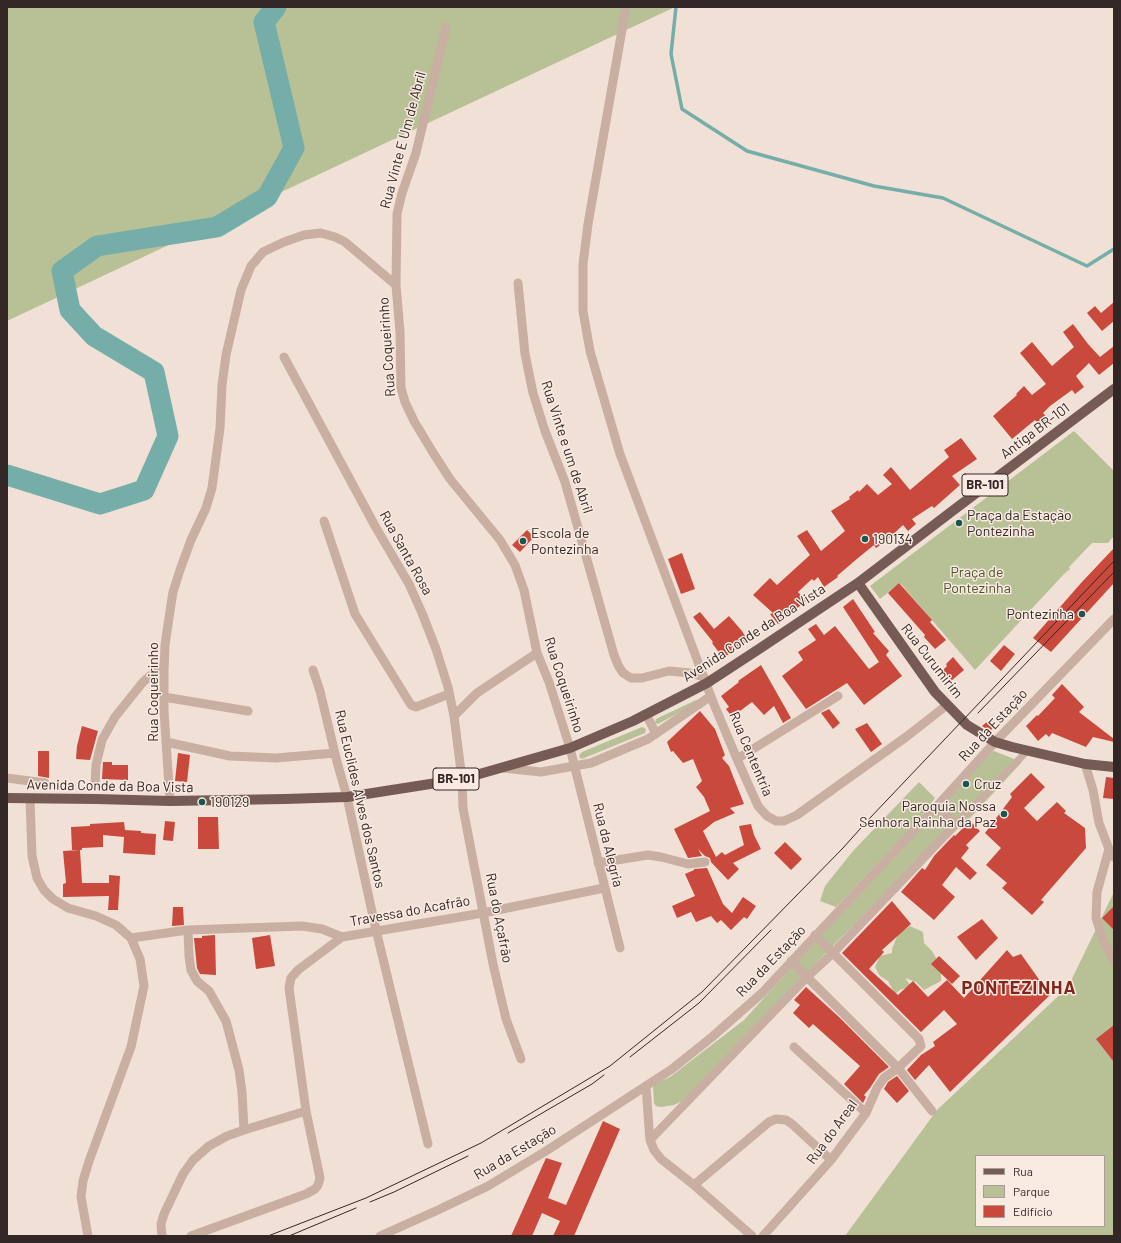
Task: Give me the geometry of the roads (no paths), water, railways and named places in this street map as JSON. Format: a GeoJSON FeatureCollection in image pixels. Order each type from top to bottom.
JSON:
{"type":"FeatureCollection","features":[{"type":"Feature","properties":{"kind":"main road","name":"Antiga BR-101"},"geometry":{"type":"LineString","coordinates":[[858,583],[956,507],[1114,389]]}},
{"type":"Feature","properties":{"kind":"main road","name":"Avenida Conde da Boa Vista"},"geometry":{"type":"LineString","coordinates":[[7,798],[170,801],[285,800],[347,797],[462,779],[570,748],[646,714],[705,680],[858,583]]}},
{"type":"Feature","properties":{"kind":"main road","name":"Rua Curumirim"},"geometry":{"type":"LineString","coordinates":[[858,583],[930,686],[967,725],[995,742],[1085,764],[1114,767]]}},
{"type":"Feature","properties":{"kind":"street","name":"Rua Cententria"},"geometry":{"type":"LineString","coordinates":[[626,7],[588,224],[583,264],[583,311],[590,351],[620,454],[705,680],[758,806],[767,816],[776,821],[784,820],[797,815],[906,737],[947,705]]}},
{"type":"Feature","properties":{"kind":"street","name":"Rua Vinte E Um de Abril"},"geometry":{"type":"LineString","coordinates":[[396,285],[397,214],[402,193],[416,154],[446,27]]}},
{"type":"Feature","properties":{"kind":"street","name":"Rua Coqueirinho"},"geometry":{"type":"LineString","coordinates":[[170,801],[164,697],[165,645],[173,592],[191,540],[206,508],[212,488],[220,428],[226,355],[242,290],[251,266],[263,252],[304,235],[321,233],[345,242],[396,285],[400,332],[401,388],[405,402],[414,421],[450,479],[496,535],[512,559],[524,590],[537,653],[549,682],[570,748]]}},
{"type":"Feature","properties":{"kind":"street","name":"Rua Vinte e um de Abril"},"geometry":{"type":"LineString","coordinates":[[518,283],[525,354],[533,393],[545,431],[565,482],[618,665],[623,673],[631,678],[642,678],[669,671],[690,673],[705,680]]}},
{"type":"Feature","properties":{"kind":"street","name":"Rua Santa Rosa"},"geometry":{"type":"LineString","coordinates":[[284,357],[375,526],[409,584],[428,627],[449,694],[454,716],[462,779]]}},
{"type":"Feature","properties":{"kind":"street"},"geometry":{"type":"LineString","coordinates":[[324,521],[355,614],[411,705],[416,707],[449,694]]}},
{"type":"Feature","properties":{"kind":"street","name":"Rua da Estação"},"geometry":{"type":"LineString","coordinates":[[380,1236],[488,1186],[546,1151],[672,1069],[712,1037],[762,992],[937,806],[995,742],[1114,619]]}},
{"type":"Feature","properties":{"kind":"street"},"geometry":{"type":"LineString","coordinates":[[454,716],[476,693],[537,653]]}},
{"type":"Feature","properties":{"kind":"street"},"geometry":{"type":"LineString","coordinates":[[95,785],[96,765],[102,740],[115,717],[143,682],[164,664]]}},
{"type":"Feature","properties":{"kind":"street","name":"Rua Euclides Alves dos Santos"},"geometry":{"type":"LineString","coordinates":[[314,670],[334,753],[347,797],[376,930],[428,1144]]}},
{"type":"Feature","properties":{"kind":"street"},"geometry":{"type":"LineString","coordinates":[[500,767],[541,772],[592,763],[648,739],[712,696]]}},
{"type":"Feature","properties":{"kind":"street"},"geometry":{"type":"LineString","coordinates":[[737,759],[838,696]]}},
{"type":"Feature","properties":{"kind":"street"},"geometry":{"type":"LineString","coordinates":[[164,697],[248,711]]}},
{"type":"Feature","properties":{"kind":"street"},"geometry":{"type":"LineString","coordinates":[[646,714],[656,734]]}},
{"type":"Feature","properties":{"kind":"street"},"geometry":{"type":"LineString","coordinates":[[166,742],[230,756],[276,758],[334,753]]}},
{"type":"Feature","properties":{"kind":"street","name":"Rua da Alegria"},"geometry":{"type":"LineString","coordinates":[[570,748],[620,948]]}},
{"type":"Feature","properties":{"kind":"street"},"geometry":{"type":"LineString","coordinates":[[650,1140],[807,977],[833,953],[1028,750]]}},
{"type":"Feature","properties":{"kind":"street"},"geometry":{"type":"LineString","coordinates":[[1085,764],[1093,790],[1099,823],[1109,849],[1114,857]]}},
{"type":"Feature","properties":{"kind":"street"},"geometry":{"type":"LineString","coordinates":[[7,778],[45,783]]}},
{"type":"Feature","properties":{"kind":"street","name":"Rua do Açafrão"},"geometry":{"type":"LineString","coordinates":[[462,779],[463,808],[500,998],[521,1060]]}},
{"type":"Feature","properties":{"kind":"street"},"geometry":{"type":"LineString","coordinates":[[30,799],[32,856],[37,878],[44,890],[53,899],[68,908],[96,916],[116,925],[131,938],[140,959],[144,986],[131,1047],[91,1155],[83,1181],[81,1197],[88,1236]]}},
{"type":"Feature","properties":{"kind":"street"},"geometry":{"type":"LineString","coordinates":[[937,806],[955,825]]}},
{"type":"Feature","properties":{"kind":"street"},"geometry":{"type":"LineString","coordinates":[[1109,849],[1097,892],[1096,918],[1102,937],[1114,961]]}},
{"type":"Feature","properties":{"kind":"street"},"geometry":{"type":"LineString","coordinates":[[598,862],[648,855],[688,864],[705,862]]}},
{"type":"Feature","properties":{"kind":"street","name":"Travessa do Acafrão"},"geometry":{"type":"LineString","coordinates":[[191,1236],[306,1194],[315,1189],[318,1185],[320,1178],[306,1111],[289,988],[291,978],[298,970],[342,937],[483,913],[604,888]]}},
{"type":"Feature","properties":{"kind":"street"},"geometry":{"type":"LineString","coordinates":[[131,938],[188,930],[302,926],[322,929],[342,937]]}},
{"type":"Feature","properties":{"kind":"street"},"geometry":{"type":"LineString","coordinates":[[188,930],[188,956],[191,970],[197,981],[209,991],[226,1021],[239,1070],[244,1130]]}},
{"type":"Feature","properties":{"kind":"street"},"geometry":{"type":"LineString","coordinates":[[815,935],[833,953]]}},
{"type":"Feature","properties":{"kind":"street","name":"Rua do Areal"},"geometry":{"type":"LineString","coordinates":[[764,1236],[831,1160],[866,1113],[877,1088],[884,1078],[898,1068],[921,1046],[919,1039],[833,953]]}},
{"type":"Feature","properties":{"kind":"street"},"geometry":{"type":"LineString","coordinates":[[791,961],[898,1068],[932,1111]]}},
{"type":"Feature","properties":{"kind":"street"},"geometry":{"type":"LineString","coordinates":[[794,1047],[866,1113]]}},
{"type":"Feature","properties":{"kind":"street"},"geometry":{"type":"LineString","coordinates":[[646,1086],[650,1140],[654,1150],[661,1159],[694,1185],[752,1236]]}},
{"type":"Feature","properties":{"kind":"street"},"geometry":{"type":"LineString","coordinates":[[162,1236],[161,1224],[164,1214],[183,1174],[193,1160],[209,1146],[227,1136],[306,1111]]}},
{"type":"Feature","properties":{"kind":"street"},"geometry":{"type":"LineString","coordinates":[[694,1185],[769,1122],[776,1119],[786,1120],[792,1124],[831,1160]]}},
{"type":"Feature","properties":{"kind":"waterway"},"geometry":{"type":"LineString","coordinates":[[7,475],[100,504],[144,490],[168,436],[154,372],[94,336],[70,310],[62,271],[97,246],[217,227],[267,197],[294,148],[264,22],[276,7]]}},
{"type":"Feature","properties":{"kind":"waterway"},"geometry":{"type":"LineString","coordinates":[[676,7],[671,54],[682,109],[747,151],[874,186],[943,198],[1087,266],[1114,249]]}},
{"type":"Feature","properties":{"kind":"tram line"},"geometry":{"type":"LineString","coordinates":[[268,1236],[366,1198],[481,1143],[610,1066],[702,992],[843,848],[1114,561]]}},
{"type":"Feature","properties":{"kind":"tram line"},"geometry":{"type":"LineString","coordinates":[[978,713],[1114,572]]}},
{"type":"Feature","properties":{"kind":"tram line"},"geometry":{"type":"LineString","coordinates":[[630,1057],[699,1003],[771,930]]}},
{"type":"Feature","properties":{"kind":"tram line"},"geometry":{"type":"LineString","coordinates":[[508,1133],[592,1084],[604,1075]]}},
{"type":"Feature","properties":{"kind":"tram line"},"geometry":{"type":"LineString","coordinates":[[370,1202],[468,1156]]}},
{"type":"Feature","properties":{"kind":"tram line"},"geometry":{"type":"LineString","coordinates":[[289,1236],[356,1208]]}},
{"type":"Feature","properties":{"kind":"place","name":"Praça da Estação Pontezinha"},"geometry":{"type":"Point","coordinates":[959,523]}},
{"type":"Feature","properties":{"kind":"place","name":"190134"},"geometry":{"type":"Point","coordinates":[865,539]}},
{"type":"Feature","properties":{"kind":"place","name":"Escola de Pontezinha"},"geometry":{"type":"Point","coordinates":[523,541]}},
{"type":"Feature","properties":{"kind":"place","name":"Pontezinha"},"geometry":{"type":"Point","coordinates":[1082,614]}},
{"type":"Feature","properties":{"kind":"place","name":"Cruz"},"geometry":{"type":"Point","coordinates":[966,784]}},
{"type":"Feature","properties":{"kind":"place","name":"190129"},"geometry":{"type":"Point","coordinates":[202,802]}},
{"type":"Feature","properties":{"kind":"place","name":"Paroquia Nossa Senhora Rainha da Paz"},"geometry":{"type":"Point","coordinates":[1004,814]}},
{"type":"Feature","properties":{"kind":"district","name":"PONTEZINHA"},"geometry":{"type":"Point","coordinates":[1019,988]}},
{"type":"Feature","properties":{"kind":"park label","name":"Praça de Pontezinha"},"geometry":{"type":"Point","coordinates":[977,580]}}]}
